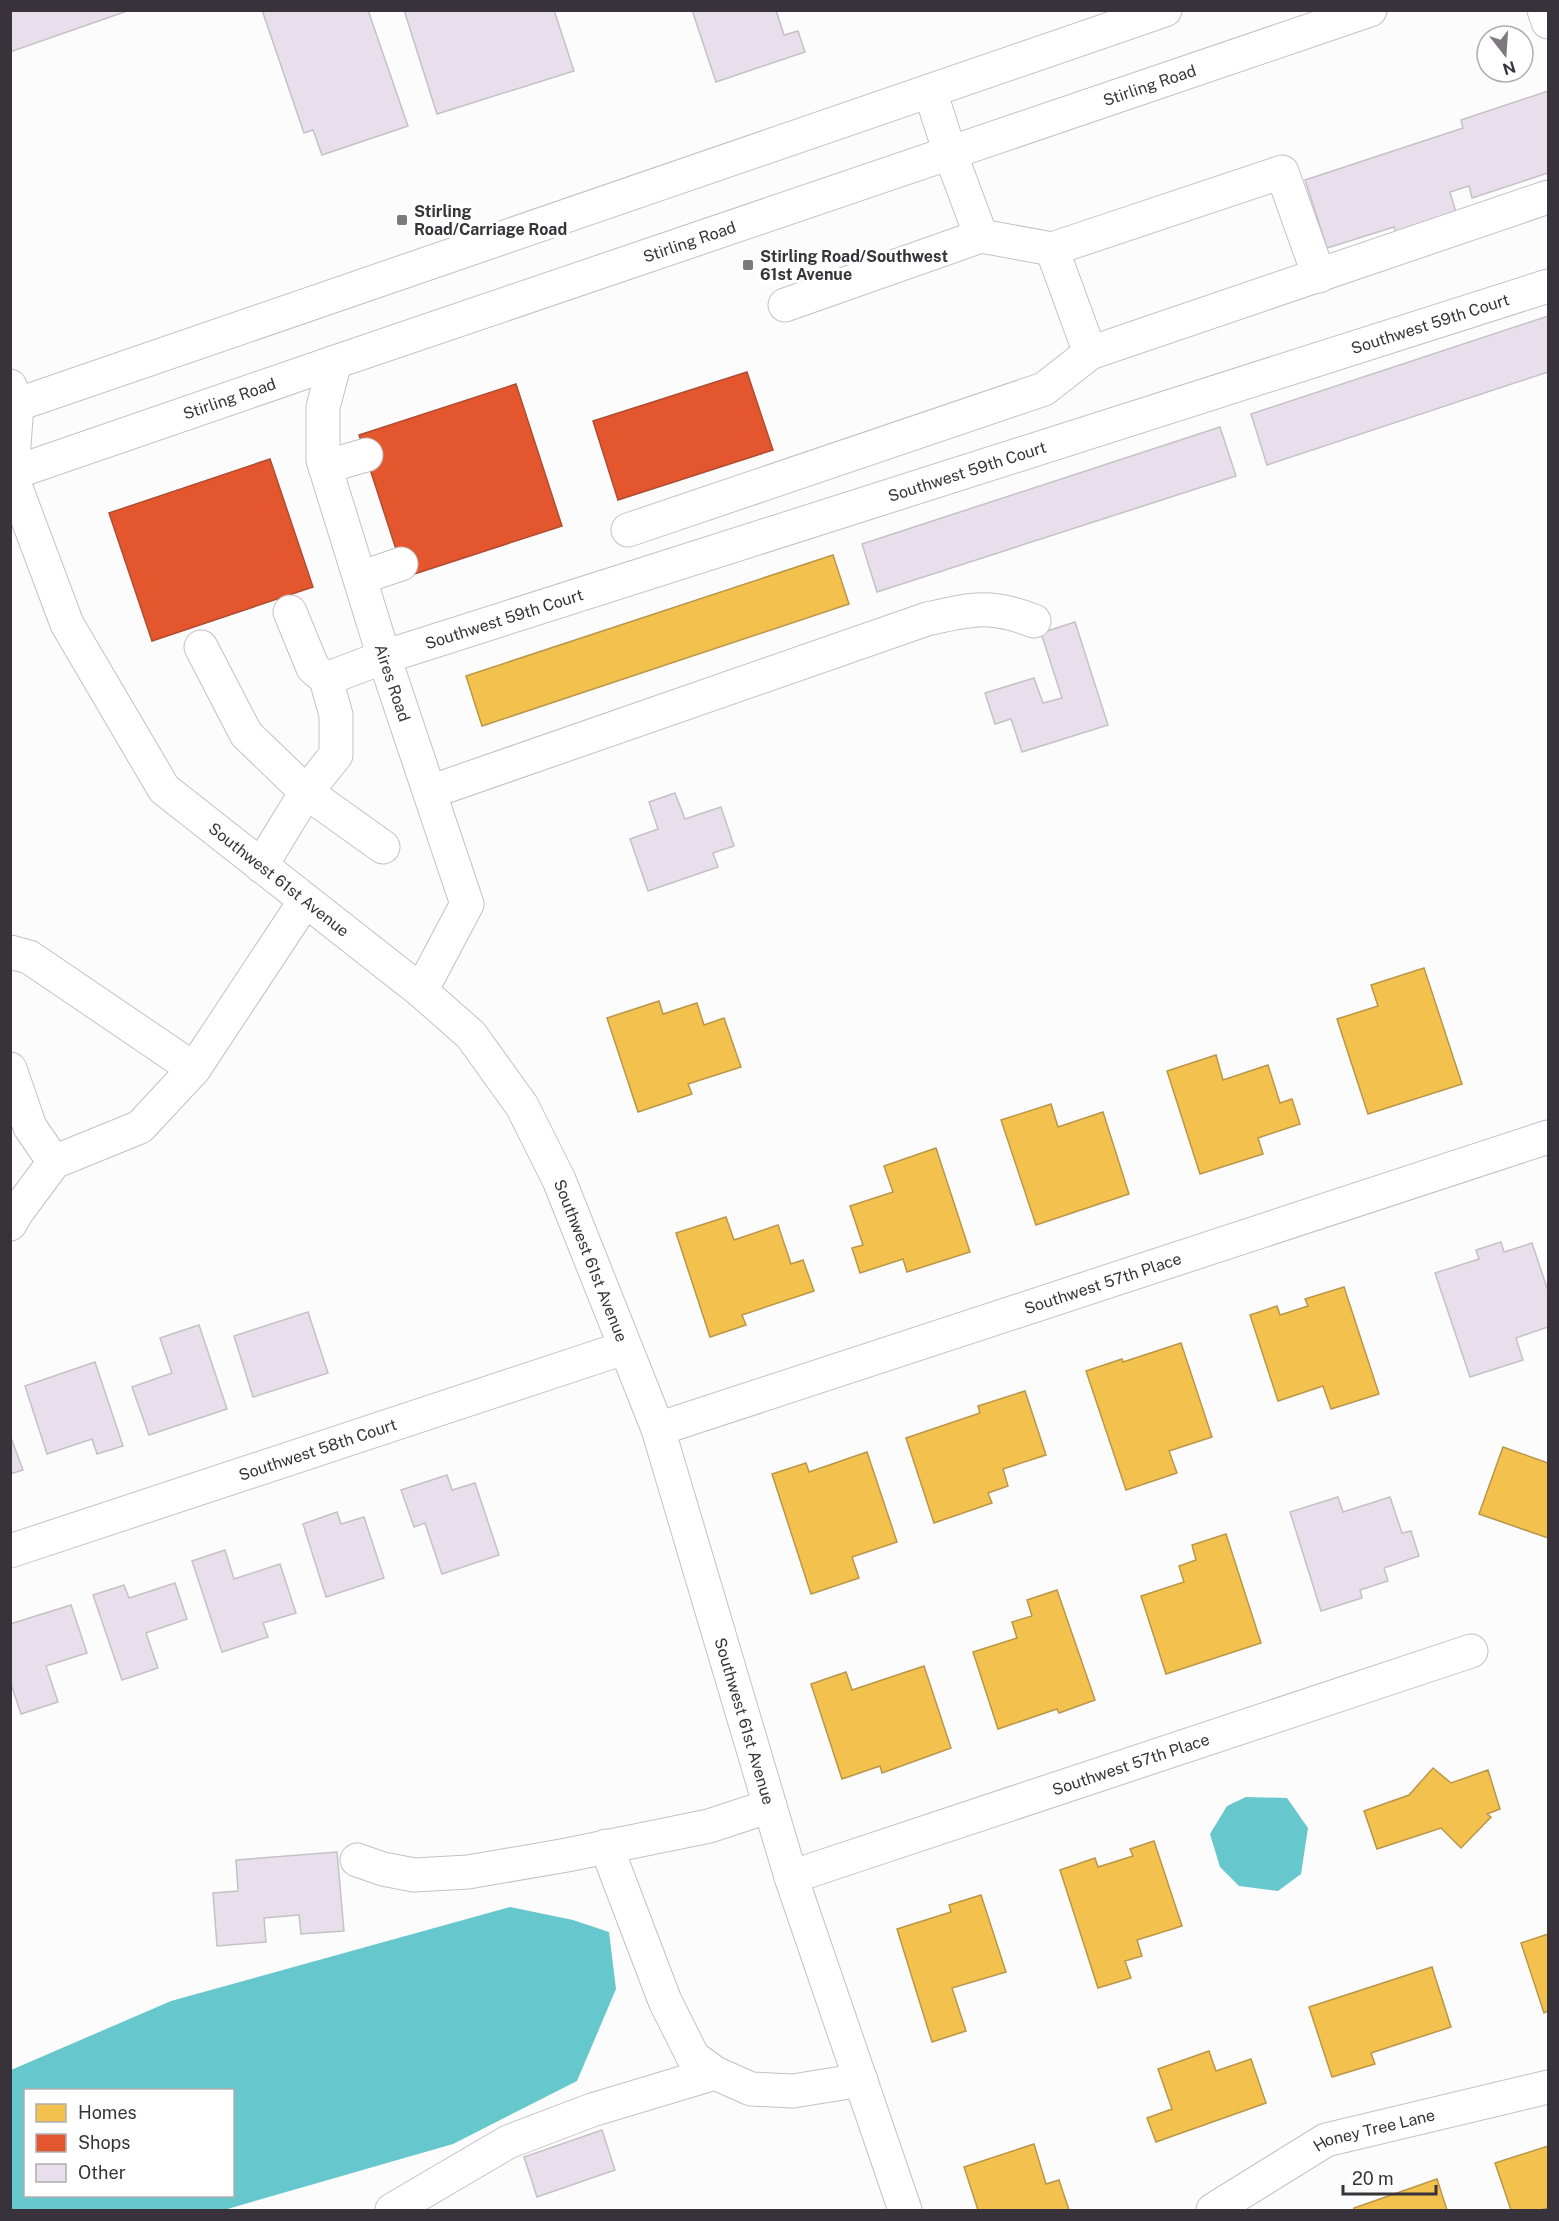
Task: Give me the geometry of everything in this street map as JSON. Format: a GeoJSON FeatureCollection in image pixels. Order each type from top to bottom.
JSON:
{"type":"FeatureCollection","features":[{"type":"Feature","properties":{"kind":"street"},"geometry":{"type":"LineString","coordinates":[[11,473],[13,399],[1165,10]]}},
{"type":"Feature","properties":{"kind":"street","name":"Stirling Road"},"geometry":{"type":"LineString","coordinates":[[11,473],[1370,10]]}},
{"type":"Feature","properties":{"kind":"street"},"geometry":{"type":"LineString","coordinates":[[1544,10],[1548,22]]}},
{"type":"Feature","properties":{"kind":"street"},"geometry":{"type":"LineString","coordinates":[[930,91],[981,236]]}},
{"type":"Feature","properties":{"kind":"street"},"geometry":{"type":"LineString","coordinates":[[785,305],[981,236],[1053,249],[1282,172],[1319,276]]}},
{"type":"Feature","properties":{"kind":"street"},"geometry":{"type":"LineString","coordinates":[[628,530],[1044,389],[1090,353],[1548,197]]}},
{"type":"Feature","properties":{"kind":"street"},"geometry":{"type":"LineString","coordinates":[[1053,249],[1090,353]]}},
{"type":"Feature","properties":{"kind":"street","name":"Southwest 59th Court"},"geometry":{"type":"LineString","coordinates":[[326,679],[384,657],[1548,286]]}},
{"type":"Feature","properties":{"kind":"street","name":"Aires Road"},"geometry":{"type":"LineString","coordinates":[[335,362],[323,407],[323,460],[384,657],[467,904],[421,991]]}},
{"type":"Feature","properties":{"kind":"street"},"geometry":{"type":"LineString","coordinates":[[325,467],[366,455]]}},
{"type":"Feature","properties":{"kind":"street","name":"Southwest 61st Avenue"},"geometry":{"type":"LineString","coordinates":[[11,473],[67,624],[164,789],[421,991],[471,1035],[522,1106],[559,1180],[658,1430],[791,1877],[905,2211]]}},
{"type":"Feature","properties":{"kind":"street"},"geometry":{"type":"LineString","coordinates":[[360,578],[401,564]]}},
{"type":"Feature","properties":{"kind":"street"},"geometry":{"type":"LineString","coordinates":[[430,792],[927,619],[976,608],[1010,612],[1034,621]]}},
{"type":"Feature","properties":{"kind":"street"},"geometry":{"type":"LineString","coordinates":[[261,866],[306,792],[336,755],[336,715],[326,679],[313,668],[290,612]]}},
{"type":"Feature","properties":{"kind":"street"},"geometry":{"type":"LineString","coordinates":[[201,647],[246,734],[306,792],[383,847]]}},
{"type":"Feature","properties":{"kind":"street"},"geometry":{"type":"LineString","coordinates":[[10,1224],[54,1162],[140,1127],[194,1069],[305,901]]}},
{"type":"Feature","properties":{"kind":"street"},"geometry":{"type":"LineString","coordinates":[[10,952],[29,957],[194,1069]]}},
{"type":"Feature","properties":{"kind":"street"},"geometry":{"type":"LineString","coordinates":[[10,1069],[20,1130],[54,1162]]}},
{"type":"Feature","properties":{"kind":"street","name":"Southwest 57th Place"},"geometry":{"type":"LineString","coordinates":[[658,1430],[1548,1137]]}},
{"type":"Feature","properties":{"kind":"street","name":"Southwest 58th Court"},"geometry":{"type":"LineString","coordinates":[[10,1551],[624,1348]]}},
{"type":"Feature","properties":{"kind":"street","name":"Southwest 57th Place"},"geometry":{"type":"LineString","coordinates":[[791,1877],[1471,1651]]}},
{"type":"Feature","properties":{"kind":"street"},"geometry":{"type":"LineString","coordinates":[[357,1860],[383,1869],[414,1875],[468,1872],[709,1826],[770,1806]]}},
{"type":"Feature","properties":{"kind":"street"},"geometry":{"type":"LineString","coordinates":[[606,1846],[665,2001],[693,2057],[715,2073],[751,2089],[782,2091],[821,2088],[861,2080]]}},
{"type":"Feature","properties":{"kind":"street"},"geometry":{"type":"LineString","coordinates":[[392,2211],[508,2142],[592,2110],[715,2073]]}},
{"type":"Feature","properties":{"kind":"street","name":"Honey Tree Lane"},"geometry":{"type":"LineString","coordinates":[[1213,2211],[1326,2140],[1548,2086]]}},
{"type":"Feature","properties":{"kind":"water"},"geometry":{"type":"Polygon","coordinates":[[[1246,1797],[1287,1798],[1308,1828],[1301,1874],[1278,1891],[1239,1886],[1220,1867],[1210,1834],[1227,1806],[1246,1797]]]}},
{"type":"Feature","properties":{"kind":"water"},"geometry":{"type":"Polygon","coordinates":[[[510,1907],[573,1920],[609,1932],[616,1989],[577,2081],[453,2144],[224,2210],[11,2210],[11,2070],[171,2001],[510,1907]]]}},
{"type":"Feature","properties":{"kind":"building: Homes"},"geometry":{"type":"Polygon","coordinates":[[[833,555],[849,604],[482,726],[466,676],[833,555]]]}},
{"type":"Feature","properties":{"kind":"building: Homes"},"geometry":{"type":"Polygon","coordinates":[[[1424,968],[1462,1084],[1368,1114],[1337,1019],[1378,1006],[1371,985],[1424,968]]]}},
{"type":"Feature","properties":{"kind":"building: Homes"},"geometry":{"type":"Polygon","coordinates":[[[659,1001],[663,1014],[697,1003],[704,1025],[724,1018],[741,1067],[688,1084],[692,1094],[638,1112],[607,1018],[659,1001]]]}},
{"type":"Feature","properties":{"kind":"building: Homes"},"geometry":{"type":"Polygon","coordinates":[[[1216,1055],[1223,1080],[1268,1065],[1280,1103],[1292,1099],[1300,1124],[1258,1138],[1263,1154],[1200,1174],[1167,1071],[1216,1055]]]}},
{"type":"Feature","properties":{"kind":"building: Homes"},"geometry":{"type":"Polygon","coordinates":[[[1051,1104],[1058,1127],[1103,1112],[1129,1194],[1036,1225],[1001,1120],[1051,1104]]]}},
{"type":"Feature","properties":{"kind":"building: Homes"},"geometry":{"type":"Polygon","coordinates":[[[936,1148],[970,1252],[907,1272],[903,1259],[860,1273],[852,1248],[863,1245],[850,1206],[893,1192],[884,1166],[936,1148]]]}},
{"type":"Feature","properties":{"kind":"building: Homes"},"geometry":{"type":"Polygon","coordinates":[[[726,1217],[734,1240],[778,1225],[791,1264],[803,1260],[814,1291],[742,1315],[746,1325],[710,1337],[676,1233],[726,1217]]]}},
{"type":"Feature","properties":{"kind":"building: Homes"},"geometry":{"type":"Polygon","coordinates":[[[1344,1287],[1379,1394],[1331,1409],[1323,1386],[1278,1401],[1250,1315],[1277,1306],[1280,1315],[1308,1306],[1305,1299],[1344,1287]]]}},
{"type":"Feature","properties":{"kind":"building: Homes"},"geometry":{"type":"Polygon","coordinates":[[[1181,1343],[1212,1437],[1169,1451],[1177,1473],[1126,1490],[1086,1371],[1122,1359],[1123,1362],[1181,1343]]]}},
{"type":"Feature","properties":{"kind":"building: Homes"},"geometry":{"type":"Polygon","coordinates":[[[1025,1391],[1046,1455],[1003,1469],[1008,1486],[988,1493],[992,1503],[934,1523],[906,1438],[980,1413],[978,1406],[1025,1391]]]}},
{"type":"Feature","properties":{"kind":"building: Homes"},"geometry":{"type":"Polygon","coordinates":[[[1503,1447],[1548,1463],[1548,1538],[1479,1514],[1503,1447]]]}},
{"type":"Feature","properties":{"kind":"building: Homes"},"geometry":{"type":"Polygon","coordinates":[[[867,1452],[897,1542],[852,1557],[859,1578],[811,1594],[772,1474],[806,1463],[809,1472],[867,1452]]]}},
{"type":"Feature","properties":{"kind":"building: Homes"},"geometry":{"type":"Polygon","coordinates":[[[1226,1534],[1261,1643],[1166,1674],[1141,1596],[1184,1582],[1179,1566],[1196,1560],[1192,1545],[1226,1534]]]}},
{"type":"Feature","properties":{"kind":"building: Homes"},"geometry":{"type":"Polygon","coordinates":[[[1057,1590],[1095,1700],[1059,1713],[1057,1709],[998,1729],[973,1652],[1017,1638],[1012,1622],[1032,1616],[1027,1600],[1057,1590]]]}},
{"type":"Feature","properties":{"kind":"building: Homes"},"geometry":{"type":"Polygon","coordinates":[[[924,1666],[951,1748],[882,1773],[880,1766],[842,1779],[811,1684],[846,1672],[852,1690],[924,1666]]]}},
{"type":"Feature","properties":{"kind":"building: Homes"},"geometry":{"type":"Polygon","coordinates":[[[1433,1768],[1451,1783],[1488,1770],[1500,1809],[1487,1814],[1491,1817],[1461,1848],[1441,1828],[1377,1849],[1364,1811],[1409,1795],[1433,1768]]]}},
{"type":"Feature","properties":{"kind":"building: Homes"},"geometry":{"type":"Polygon","coordinates":[[[1154,1841],[1182,1926],[1137,1940],[1142,1956],[1125,1961],[1131,1978],[1098,1988],[1060,1870],[1095,1858],[1098,1867],[1133,1856],[1130,1849],[1154,1841]]]}},
{"type":"Feature","properties":{"kind":"building: Homes"},"geometry":{"type":"Polygon","coordinates":[[[981,1895],[1006,1972],[952,1988],[966,2031],[932,2042],[897,1929],[951,1912],[949,1905],[981,1895]]]}},
{"type":"Feature","properties":{"kind":"building: Homes"},"geometry":{"type":"Polygon","coordinates":[[[1548,1934],[1548,2011],[1544,2013],[1521,1943],[1548,1934]]]}},
{"type":"Feature","properties":{"kind":"building: Homes"},"geometry":{"type":"Polygon","coordinates":[[[1432,1967],[1451,2027],[1371,2053],[1375,2064],[1332,2077],[1309,2007],[1432,1967]]]}},
{"type":"Feature","properties":{"kind":"building: Homes"},"geometry":{"type":"Polygon","coordinates":[[[1209,2051],[1216,2071],[1251,2059],[1266,2103],[1156,2142],[1147,2118],[1172,2109],[1158,2069],[1209,2051]]]}},
{"type":"Feature","properties":{"kind":"building: Homes"},"geometry":{"type":"Polygon","coordinates":[[[1034,2144],[1046,2184],[1059,2180],[1069,2210],[978,2210],[964,2167],[1034,2144]]]}},
{"type":"Feature","properties":{"kind":"building: Homes"},"geometry":{"type":"Polygon","coordinates":[[[1548,2146],[1548,2208],[1511,2210],[1495,2163],[1548,2146]]]}},
{"type":"Feature","properties":{"kind":"building: Homes"},"geometry":{"type":"Polygon","coordinates":[[[1437,2179],[1447,2210],[1354,2210],[1354,2208],[1437,2179]]]}},
{"type":"Feature","properties":{"kind":"building: Shops"},"geometry":{"type":"Polygon","coordinates":[[[747,372],[773,450],[618,500],[593,421],[747,372]]]}},
{"type":"Feature","properties":{"kind":"building: Shops"},"geometry":{"type":"Polygon","coordinates":[[[516,384],[562,526],[405,577],[359,435],[516,384]]]}},
{"type":"Feature","properties":{"kind":"building: Shops"},"geometry":{"type":"Polygon","coordinates":[[[270,459],[313,587],[152,641],[109,513],[270,459]]]}},
{"type":"Feature","properties":{"kind":"building: Other"},"geometry":{"type":"Polygon","coordinates":[[[10,10],[130,10],[10,52],[10,10]]]}},
{"type":"Feature","properties":{"kind":"building: Other"},"geometry":{"type":"Polygon","coordinates":[[[262,10],[368,10],[408,126],[322,155],[313,130],[304,133],[262,10]]]}},
{"type":"Feature","properties":{"kind":"building: Other"},"geometry":{"type":"Polygon","coordinates":[[[404,10],[554,10],[574,71],[437,114],[404,10]]]}},
{"type":"Feature","properties":{"kind":"building: Other"},"geometry":{"type":"Polygon","coordinates":[[[692,10],[776,10],[784,35],[798,31],[805,52],[716,82],[692,10]]]}},
{"type":"Feature","properties":{"kind":"building: Other"},"geometry":{"type":"Polygon","coordinates":[[[1548,91],[1548,173],[1472,198],[1469,186],[1450,192],[1458,219],[1398,239],[1394,227],[1327,248],[1305,180],[1463,128],[1461,120],[1548,91]]]}},
{"type":"Feature","properties":{"kind":"building: Other"},"geometry":{"type":"Polygon","coordinates":[[[1548,316],[1548,372],[1267,465],[1251,414],[1548,316]]]}},
{"type":"Feature","properties":{"kind":"building: Other"},"geometry":{"type":"Polygon","coordinates":[[[1220,427],[1236,476],[877,592],[862,544],[1220,427]]]}},
{"type":"Feature","properties":{"kind":"building: Other"},"geometry":{"type":"Polygon","coordinates":[[[1075,622],[1108,725],[1022,752],[1011,719],[995,724],[985,693],[1034,678],[1043,703],[1062,698],[1041,633],[1075,622]]]}},
{"type":"Feature","properties":{"kind":"building: Other"},"geometry":{"type":"Polygon","coordinates":[[[675,793],[685,819],[721,807],[734,846],[713,853],[718,867],[648,891],[630,839],[658,829],[649,802],[675,793]]]}},
{"type":"Feature","properties":{"kind":"building: Other"},"geometry":{"type":"Polygon","coordinates":[[[1501,1242],[1504,1252],[1532,1243],[1548,1291],[1548,1327],[1516,1338],[1523,1360],[1470,1377],[1435,1273],[1479,1259],[1476,1250],[1501,1242]]]}},
{"type":"Feature","properties":{"kind":"building: Other"},"geometry":{"type":"Polygon","coordinates":[[[308,1312],[328,1373],[253,1397],[234,1336],[308,1312]]]}},
{"type":"Feature","properties":{"kind":"building: Other"},"geometry":{"type":"Polygon","coordinates":[[[199,1325],[227,1409],[149,1435],[132,1387],[172,1373],[160,1338],[199,1325]]]}},
{"type":"Feature","properties":{"kind":"building: Other"},"geometry":{"type":"Polygon","coordinates":[[[95,1362],[123,1446],[97,1454],[92,1439],[47,1454],[25,1386],[95,1362]]]}},
{"type":"Feature","properties":{"kind":"building: Other"},"geometry":{"type":"Polygon","coordinates":[[[10,1435],[23,1470],[10,1474],[10,1435]]]}},
{"type":"Feature","properties":{"kind":"building: Other"},"geometry":{"type":"Polygon","coordinates":[[[447,1475],[452,1490],[475,1483],[499,1555],[442,1574],[425,1523],[414,1527],[401,1490],[447,1475]]]}},
{"type":"Feature","properties":{"kind":"building: Other"},"geometry":{"type":"Polygon","coordinates":[[[1338,1497],[1343,1512],[1390,1497],[1402,1533],[1411,1531],[1419,1556],[1384,1568],[1388,1581],[1360,1590],[1362,1598],[1321,1611],[1290,1512],[1338,1497]]]}},
{"type":"Feature","properties":{"kind":"building: Other"},"geometry":{"type":"Polygon","coordinates":[[[337,1512],[341,1524],[364,1517],[384,1578],[326,1597],[303,1524],[337,1512]]]}},
{"type":"Feature","properties":{"kind":"building: Other"},"geometry":{"type":"Polygon","coordinates":[[[225,1550],[234,1579],[280,1564],[296,1613],[263,1623],[268,1637],[222,1652],[192,1561],[225,1550]]]}},
{"type":"Feature","properties":{"kind":"building: Other"},"geometry":{"type":"Polygon","coordinates":[[[175,1583],[187,1619],[146,1633],[158,1668],[122,1680],[93,1595],[124,1585],[129,1598],[175,1583]]]}},
{"type":"Feature","properties":{"kind":"building: Other"},"geometry":{"type":"Polygon","coordinates":[[[71,1605],[87,1653],[46,1666],[58,1702],[21,1714],[10,1681],[10,1624],[71,1605]]]}},
{"type":"Feature","properties":{"kind":"building: Other"},"geometry":{"type":"Polygon","coordinates":[[[337,1852],[344,1931],[301,1934],[299,1915],[264,1918],[266,1942],[217,1946],[213,1893],[238,1891],[236,1860],[337,1852]]]}},
{"type":"Feature","properties":{"kind":"building: Other"},"geometry":{"type":"Polygon","coordinates":[[[602,2130],[615,2170],[537,2197],[524,2157],[602,2130]]]}},
{"type":"Feature","properties":{"kind":"place","name":"Stirling Road/Carriage Road"},"geometry":{"type":"Point","coordinates":[402,220]}},
{"type":"Feature","properties":{"kind":"place","name":"Stirling Road/Southwest 61st Avenue"},"geometry":{"type":"Point","coordinates":[748,265]}}]}
